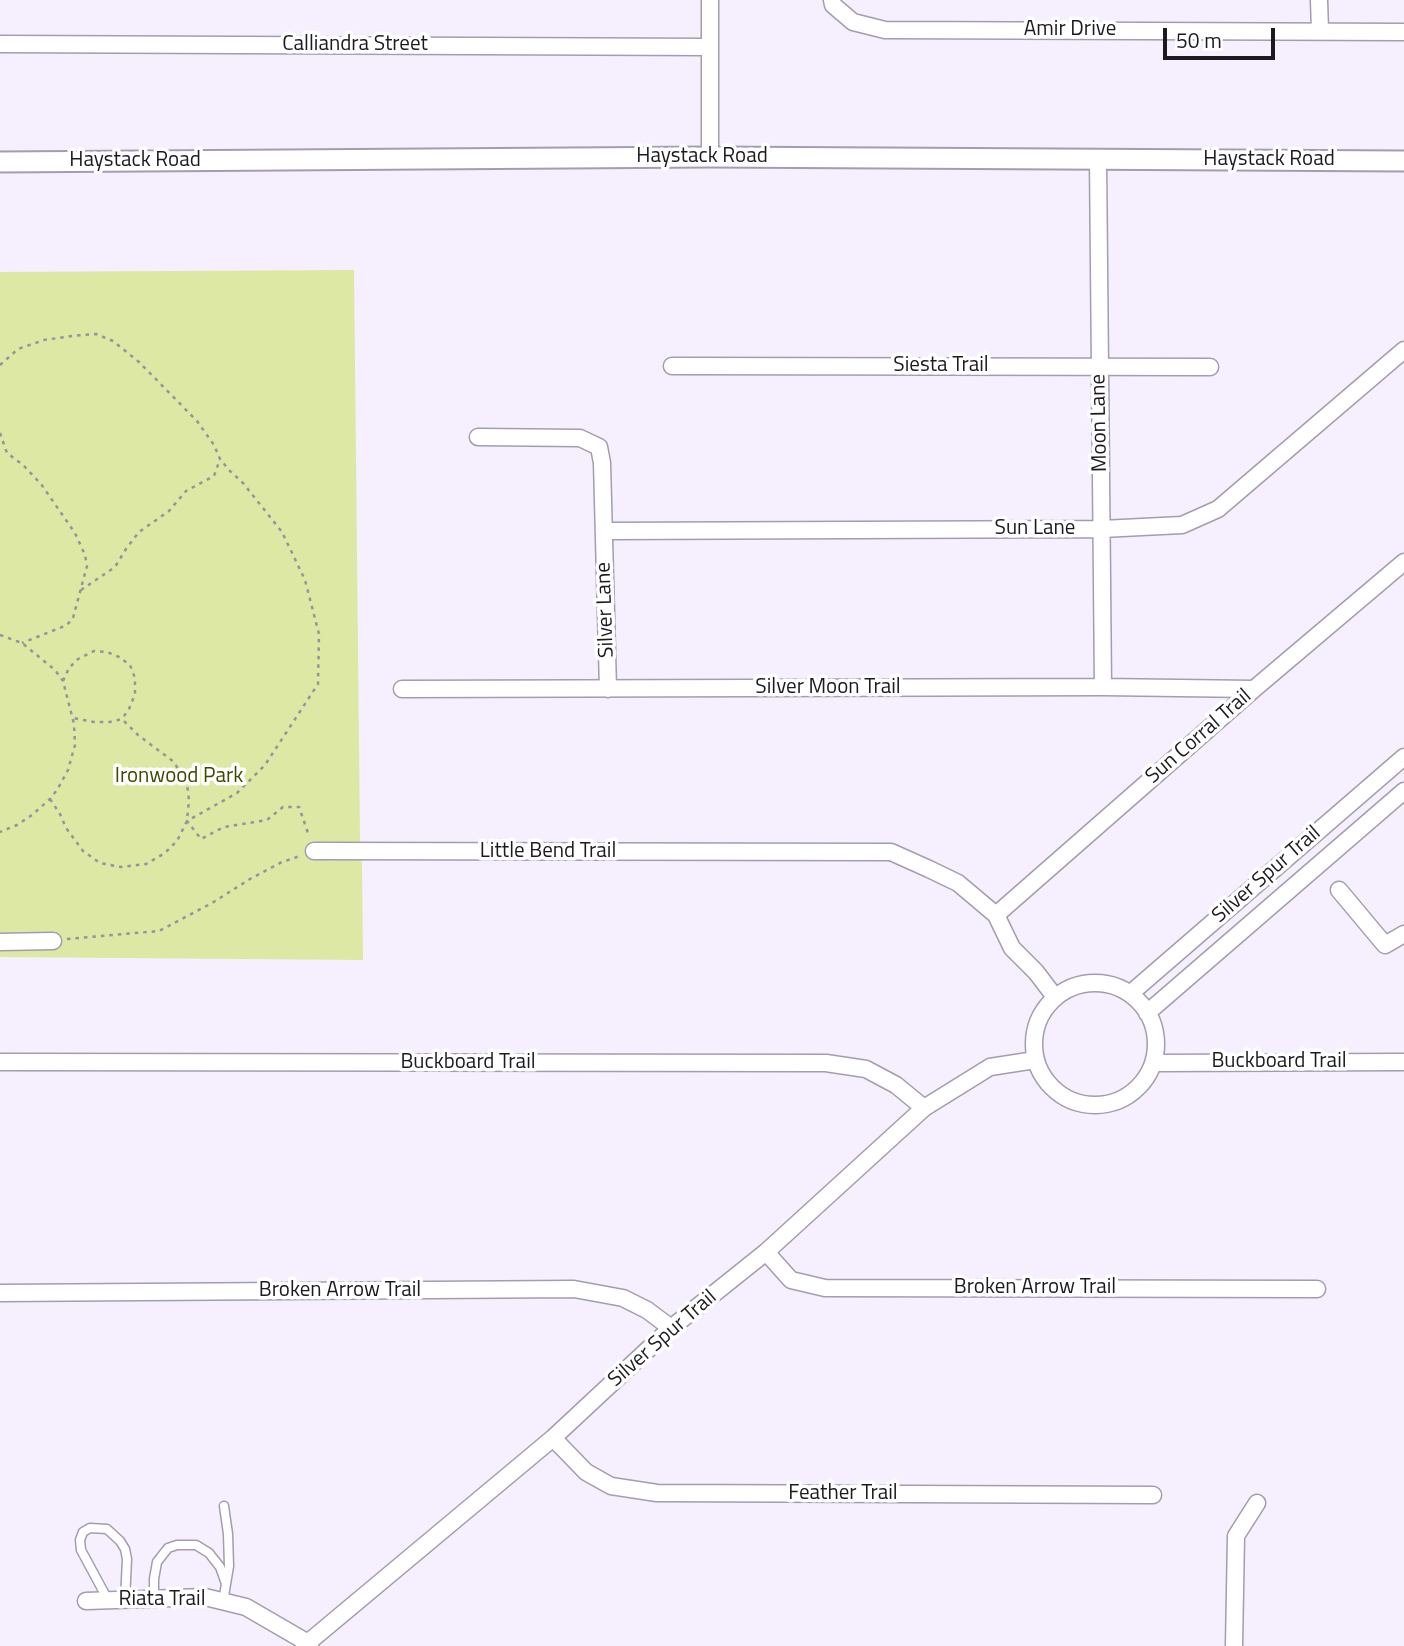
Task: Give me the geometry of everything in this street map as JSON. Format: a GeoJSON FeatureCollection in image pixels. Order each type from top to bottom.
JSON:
{"type":"FeatureCollection","features":[{"type":"Feature","properties":{"kind":"street"},"geometry":{"type":"LineString","coordinates":[[710,0],[710,157]]}},
{"type":"Feature","properties":{"kind":"street","name":"Amir Drive"},"geometry":{"type":"LineString","coordinates":[[832,0],[853,22],[885,30],[1404,32]]}},
{"type":"Feature","properties":{"kind":"street"},"geometry":{"type":"LineString","coordinates":[[1319,0],[1320,31]]}},
{"type":"Feature","properties":{"kind":"street","name":"Calliandra Street"},"geometry":{"type":"LineString","coordinates":[[0,44],[710,47]]}},
{"type":"Feature","properties":{"kind":"street","name":"Haystack Road"},"geometry":{"type":"LineString","coordinates":[[0,162],[710,157],[1404,161]]}},
{"type":"Feature","properties":{"kind":"street","name":"Moon Lane"},"geometry":{"type":"LineString","coordinates":[[1098,159],[1103,687]]}},
{"type":"Feature","properties":{"kind":"street","name":"Sun Lane"},"geometry":{"type":"LineString","coordinates":[[604,531],[1102,529],[1182,525],[1218,509],[1404,350]]}},
{"type":"Feature","properties":{"kind":"street","name":"Siesta Trail"},"geometry":{"type":"LineString","coordinates":[[672,366],[1210,367]]}},
{"type":"Feature","properties":{"kind":"street","name":"Silver Lane"},"geometry":{"type":"LineString","coordinates":[[478,437],[580,438],[599,447],[602,463],[608,689]]}},
{"type":"Feature","properties":{"kind":"street","name":"Sun Corral Trail"},"geometry":{"type":"LineString","coordinates":[[996,915],[1254,689],[1404,562]]}},
{"type":"Feature","properties":{"kind":"street","name":"Silver Moon Trail"},"geometry":{"type":"LineString","coordinates":[[402,689],[1254,689]]}},
{"type":"Feature","properties":{"kind":"street","name":"Silver Spur Trail"},"geometry":{"type":"LineString","coordinates":[[1131,993],[1404,757]]}},
{"type":"Feature","properties":{"kind":"street","name":"Silver Spur Trail"},"geometry":{"type":"LineString","coordinates":[[1147,1013],[1404,791]]}},
{"type":"Feature","properties":{"kind":"street","name":"Little Bend Trail"},"geometry":{"type":"LineString","coordinates":[[314,851],[891,852],[958,883],[996,915],[1012,948],[1036,972],[1055,997]]}},
{"type":"Feature","properties":{"kind":"street"},"geometry":{"type":"LineString","coordinates":[[1339,890],[1385,944],[1404,934]]}},
{"type":"Feature","properties":{"kind":"street"},"geometry":{"type":"LineString","coordinates":[[0,942],[53,941]]}},
{"type":"Feature","properties":{"kind":"street"},"geometry":{"type":"LineString","coordinates":[[1085,983],[1118,986],[1131,993],[1147,1013],[1157,1033],[1154,1063],[1141,1086],[1120,1101],[1094,1106],[1068,1100],[1047,1083],[1035,1060],[1034,1037],[1041,1015],[1055,997],[1085,983]]}},
{"type":"Feature","properties":{"kind":"street","name":"Silver Spur Trail"},"geometry":{"type":"LineString","coordinates":[[307,1645],[552,1438],[671,1328],[765,1252],[924,1108],[990,1067],[1035,1060]]}},
{"type":"Feature","properties":{"kind":"street","name":"Buckboard Trail"},"geometry":{"type":"LineString","coordinates":[[0,1062],[826,1063],[866,1069],[896,1085],[924,1108]]}},
{"type":"Feature","properties":{"kind":"street","name":"Buckboard Trail"},"geometry":{"type":"LineString","coordinates":[[1154,1063],[1404,1062]]}},
{"type":"Feature","properties":{"kind":"street","name":"Broken Arrow Trail"},"geometry":{"type":"LineString","coordinates":[[765,1252],[791,1280],[825,1288],[1317,1289]]}},
{"type":"Feature","properties":{"kind":"street","name":"Broken Arrow Trail"},"geometry":{"type":"LineString","coordinates":[[0,1293],[573,1289],[623,1298],[647,1310],[671,1328]]}},
{"type":"Feature","properties":{"kind":"street","name":"Feather Trail"},"geometry":{"type":"LineString","coordinates":[[552,1438],[586,1472],[611,1486],[657,1493],[1153,1495]]}},
{"type":"Feature","properties":{"kind":"street"},"geometry":{"type":"LineString","coordinates":[[1234,1646],[1236,1536],[1257,1503]]}},
{"type":"Feature","properties":{"kind":"street","name":"Riata Trail"},"geometry":{"type":"LineString","coordinates":[[86,1601],[205,1597],[246,1607],[307,1645]]}},
{"type":"Feature","properties":{"kind":"lane"},"geometry":{"type":"LineString","coordinates":[[223,1602],[229,1566],[224,1506]]}},
{"type":"Feature","properties":{"kind":"lane"},"geometry":{"type":"LineString","coordinates":[[108,1600],[81,1550],[83,1532],[90,1528],[107,1530],[125,1549],[125,1600]]}},
{"type":"Feature","properties":{"kind":"lane"},"geometry":{"type":"LineString","coordinates":[[154,1599],[157,1562],[167,1548],[177,1545],[196,1545],[209,1553],[220,1567],[226,1584]]}},
{"type":"Feature","properties":{"kind":"path"},"geometry":{"type":"LineString","coordinates":[[0,365],[18,349],[44,340],[96,334],[113,341],[155,377],[197,422],[214,445],[220,459],[282,532],[305,580],[319,634],[318,684],[265,765],[237,793],[187,821]]}},
{"type":"Feature","properties":{"kind":"path"},"geometry":{"type":"LineString","coordinates":[[0,433],[7,453],[41,484],[75,533],[87,566],[73,618],[67,625],[22,643]]}},
{"type":"Feature","properties":{"kind":"path"},"geometry":{"type":"LineString","coordinates":[[79,592],[115,567],[139,532],[169,511],[186,491],[214,476],[220,459]]}},
{"type":"Feature","properties":{"kind":"path"},"geometry":{"type":"LineString","coordinates":[[0,635],[22,643],[55,670],[63,681],[73,718],[75,745],[68,769],[50,799],[24,820],[0,832]]}},
{"type":"Feature","properties":{"kind":"path"},"geometry":{"type":"LineString","coordinates":[[63,681],[69,668],[78,659],[94,651],[119,657],[130,665],[135,678],[135,694],[122,719],[94,722],[73,718]]}},
{"type":"Feature","properties":{"kind":"path"},"geometry":{"type":"LineString","coordinates":[[50,799],[65,828],[83,851],[100,863],[121,867],[146,864],[165,853],[177,841],[187,821],[187,784],[174,762],[138,735],[122,719]]}},
{"type":"Feature","properties":{"kind":"path"},"geometry":{"type":"LineString","coordinates":[[53,941],[159,931],[282,862],[314,851],[299,807],[283,807],[267,820],[224,827],[201,839],[187,821]]}},
{"type":"Feature","properties":{"kind":"green space","name":"Ironwood Park"},"geometry":{"type":"Polygon","coordinates":[[[354,270],[363,960],[0,957],[0,272],[354,270]]]}}]}
